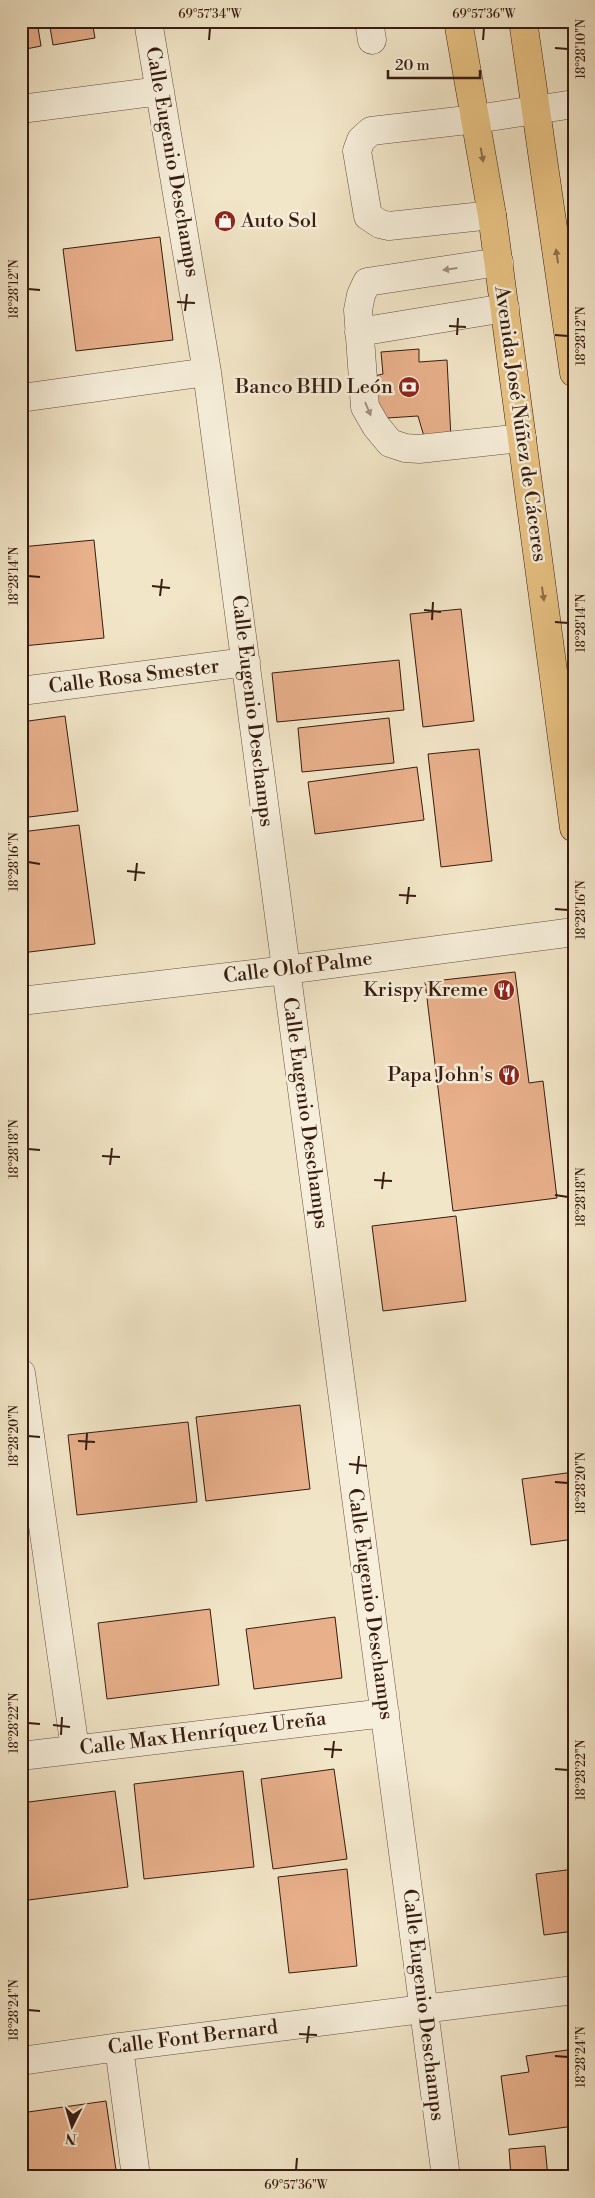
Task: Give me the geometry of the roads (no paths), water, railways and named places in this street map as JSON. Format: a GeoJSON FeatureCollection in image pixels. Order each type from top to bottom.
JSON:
{"type":"FeatureCollection","features":[{"type":"Feature","properties":{"kind":"main road","name":"Avenida José Núñez de Cáceres"},"geometry":{"type":"LineString","coordinates":[[458,21],[499,262],[574,828]]}},
{"type":"Feature","properties":{"kind":"main road"},"geometry":{"type":"LineString","coordinates":[[523,21],[574,373]]}},
{"type":"Feature","properties":{"kind":"street","name":"Calle Eugenio Deschamps"},"geometry":{"type":"LineString","coordinates":[[148,21],[207,372],[446,2177]]}},
{"type":"Feature","properties":{"kind":"street"},"geometry":{"type":"LineString","coordinates":[[21,109],[160,91]]}},
{"type":"Feature","properties":{"kind":"street"},"geometry":{"type":"LineString","coordinates":[[492,215],[390,226],[380,224],[368,216],[357,151],[361,140],[371,131],[476,119],[574,104]]}},
{"type":"Feature","properties":{"kind":"street"},"geometry":{"type":"LineString","coordinates":[[499,262],[367,282],[361,295],[358,310],[365,407],[376,426],[390,443],[404,448],[419,450],[522,438]]}},
{"type":"Feature","properties":{"kind":"street"},"geometry":{"type":"LineString","coordinates":[[359,332],[504,308]]}},
{"type":"Feature","properties":{"kind":"street"},"geometry":{"type":"LineString","coordinates":[[21,398],[207,372]]}},
{"type":"Feature","properties":{"kind":"street","name":"Calle Rosa Smester"},"geometry":{"type":"LineString","coordinates":[[21,691],[246,662]]}},
{"type":"Feature","properties":{"kind":"street","name":"Calle Olof Palme"},"geometry":{"type":"LineString","coordinates":[[21,1001],[286,970],[574,932]]}},
{"type":"Feature","properties":{"kind":"street"},"geometry":{"type":"LineString","coordinates":[[21,1373],[75,1750]]}},
{"type":"Feature","properties":{"kind":"street","name":"Calle Max Henríquez Ureña"},"geometry":{"type":"LineString","coordinates":[[21,1756],[385,1712]]}},
{"type":"Feature","properties":{"kind":"street","name":"Calle Font Bernard"},"geometry":{"type":"LineString","coordinates":[[21,2061],[574,1990]]}},
{"type":"Feature","properties":{"kind":"street"},"geometry":{"type":"LineString","coordinates":[[119,2047],[136,2177]]}},
{"type":"Feature","properties":{"kind":"place","name":"Auto Sol"},"geometry":{"type":"Point","coordinates":[225,221]}},
{"type":"Feature","properties":{"kind":"place","name":"Banco BHD León"},"geometry":{"type":"Point","coordinates":[409,387]}},
{"type":"Feature","properties":{"kind":"place","name":"Krispy Kreme"},"geometry":{"type":"Point","coordinates":[504,990]}},
{"type":"Feature","properties":{"kind":"place","name":"Papa John's"},"geometry":{"type":"Point","coordinates":[509,1075]}}]}
